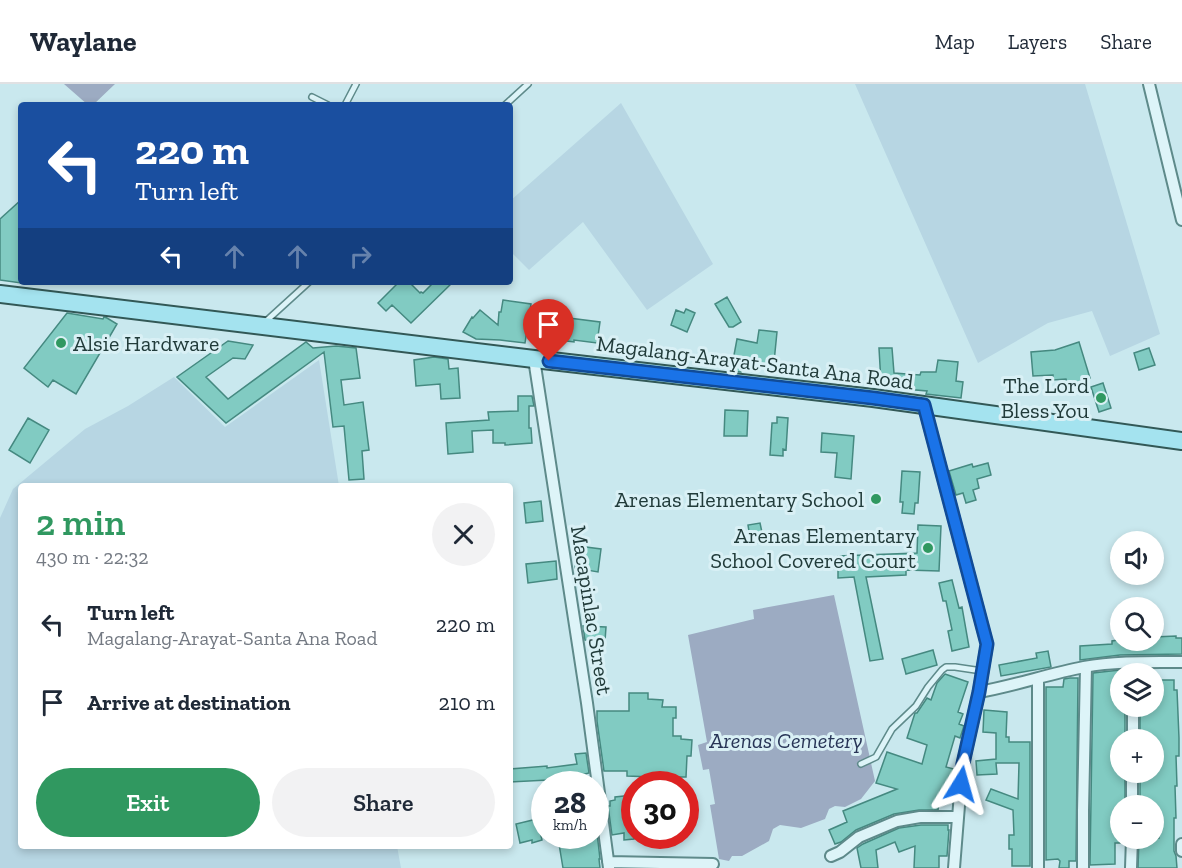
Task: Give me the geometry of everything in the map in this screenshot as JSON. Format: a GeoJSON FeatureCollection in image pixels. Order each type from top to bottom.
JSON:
{"type":"FeatureCollection","features":[{"type":"Feature","properties":{"kind":"main road","name":"Magalang-Arayat-Santa Ana Road"},"geometry":{"type":"LineString","coordinates":[[0,294],[873,398],[1181,444]]}},
{"type":"Feature","properties":{"kind":"street"},"geometry":{"type":"LineString","coordinates":[[1149,84],[1182,220]]}},
{"type":"Feature","properties":{"kind":"street","name":"Macapinlac Street"},"geometry":{"type":"LineString","coordinates":[[534,359],[587,703],[609,865]]}},
{"type":"Feature","properties":{"kind":"street"},"geometry":{"type":"LineString","coordinates":[[924,405],[987,644],[962,768],[954,868]]}},
{"type":"Feature","properties":{"kind":"street"},"geometry":{"type":"LineString","coordinates":[[1164,664],[1182,662]]}},
{"type":"Feature","properties":{"kind":"street"},"geometry":{"type":"LineString","coordinates":[[979,692],[1005,688],[1086,667],[1110,668]]}},
{"type":"Feature","properties":{"kind":"street"},"geometry":{"type":"LineString","coordinates":[[1083,868],[1086,667]]}},
{"type":"Feature","properties":{"kind":"street"},"geometry":{"type":"LineString","coordinates":[[1038,679],[1038,868]]}},
{"type":"Feature","properties":{"kind":"street"},"geometry":{"type":"LineString","coordinates":[[831,856],[859,837],[897,821],[920,817],[957,818]]}},
{"type":"Feature","properties":{"kind":"street"},"geometry":{"type":"LineString","coordinates":[[1182,844],[1182,850]]}},
{"type":"Feature","properties":{"kind":"street"},"geometry":{"type":"LineString","coordinates":[[1131,868],[1132,849]]}},
{"type":"Feature","properties":{"kind":"street"},"geometry":{"type":"LineString","coordinates":[[609,865],[713,864]]}},
{"type":"Feature","properties":{"kind":"lane"},"geometry":{"type":"LineString","coordinates":[[347,102],[356,84]]}},
{"type":"Feature","properties":{"kind":"lane"},"geometry":{"type":"LineString","coordinates":[[508,102],[528,84]]}},
{"type":"Feature","properties":{"kind":"lane"},"geometry":{"type":"LineString","coordinates":[[312,97],[322,102]]}},
{"type":"Feature","properties":{"kind":"lane"},"geometry":{"type":"LineString","coordinates":[[260,326],[306,285]]}},
{"type":"Feature","properties":{"kind":"lane"},"geometry":{"type":"LineString","coordinates":[[861,764],[876,757],[892,729],[916,706],[942,670],[946,667],[955,667],[982,671]]}},
{"type":"Feature","properties":{"kind":"shaded area"},"geometry":{"type":"Polygon","coordinates":[[[855,84],[1085,84],[1160,334],[1110,356],[1092,311],[1048,323],[978,363],[855,84]]]}},
{"type":"Feature","properties":{"kind":"shaded area"},"geometry":{"type":"Polygon","coordinates":[[[621,103],[713,264],[647,310],[583,222],[529,270],[513,254],[513,198],[621,103]]]}},
{"type":"Feature","properties":{"kind":"shaded area"},"geometry":{"type":"Polygon","coordinates":[[[319,360],[339,483],[20,483],[85,429],[128,406],[174,377],[225,427],[319,360]]]}},
{"type":"Feature","properties":{"kind":"shaded area"},"geometry":{"type":"Polygon","coordinates":[[[18,485],[18,849],[398,849],[401,868],[0,868],[0,518],[13,489],[18,485]]]}},
{"type":"Feature","properties":{"kind":"green space"},"geometry":{"type":"Polygon","coordinates":[[[64,84],[115,84],[96,102],[85,102],[64,84]]]}},
{"type":"Feature","properties":{"kind":"green space","name":"Arenas Cemetery"},"geometry":{"type":"Polygon","coordinates":[[[834,595],[875,781],[861,799],[845,807],[835,806],[829,809],[825,819],[801,828],[780,825],[773,829],[769,841],[742,856],[732,856],[729,861],[719,859],[710,805],[715,804],[709,769],[703,770],[698,745],[707,742],[688,635],[754,619],[753,610],[834,595]]]}},
{"type":"Feature","properties":{"kind":"building"},"geometry":{"type":"Polygon","coordinates":[[[18,203],[18,283],[0,280],[0,219],[18,203]]]}},
{"type":"Feature","properties":{"kind":"building"},"geometry":{"type":"Polygon","coordinates":[[[396,285],[412,285],[423,293],[431,285],[450,285],[411,323],[392,305],[386,311],[378,303],[396,285]]]}},
{"type":"Feature","properties":{"kind":"building"},"geometry":{"type":"Polygon","coordinates":[[[727,297],[741,322],[733,327],[729,327],[715,304],[727,297]]]}},
{"type":"Feature","properties":{"kind":"building"},"geometry":{"type":"Polygon","coordinates":[[[503,300],[531,304],[525,343],[476,339],[463,332],[472,317],[480,310],[498,325],[503,300]]]}},
{"type":"Feature","properties":{"kind":"building"},"geometry":{"type":"Polygon","coordinates":[[[686,309],[695,313],[687,332],[671,325],[676,310],[684,313],[686,309]]]}},
{"type":"Feature","properties":{"kind":"building"},"geometry":{"type":"Polygon","coordinates":[[[67,313],[103,319],[104,317],[117,324],[76,394],[53,380],[48,387],[24,368],[67,313]]]}},
{"type":"Feature","properties":{"kind":"building"},"geometry":{"type":"Polygon","coordinates":[[[561,317],[600,322],[597,343],[559,340],[561,317]]]}},
{"type":"Feature","properties":{"kind":"building"},"geometry":{"type":"Polygon","coordinates":[[[759,330],[777,332],[774,362],[769,361],[769,365],[742,363],[741,372],[731,371],[737,339],[757,343],[759,330]]]}},
{"type":"Feature","properties":{"kind":"building"},"geometry":{"type":"Polygon","coordinates":[[[228,341],[253,345],[245,359],[233,358],[206,377],[228,399],[306,342],[313,348],[336,346],[356,348],[360,378],[341,380],[344,405],[363,402],[369,450],[362,451],[364,479],[349,480],[344,426],[333,427],[324,352],[226,423],[177,377],[228,341]]]}},
{"type":"Feature","properties":{"kind":"building"},"geometry":{"type":"Polygon","coordinates":[[[1079,342],[1090,378],[1068,385],[1066,379],[1053,380],[1053,375],[1033,376],[1031,352],[1055,350],[1079,342]]]}},
{"type":"Feature","properties":{"kind":"building"},"geometry":{"type":"Polygon","coordinates":[[[879,348],[892,348],[894,373],[920,375],[921,372],[936,372],[938,360],[958,362],[956,381],[963,382],[961,398],[926,394],[927,391],[893,388],[894,382],[881,383],[879,348]]]}},
{"type":"Feature","properties":{"kind":"building"},"geometry":{"type":"Polygon","coordinates":[[[1149,348],[1155,365],[1139,370],[1134,353],[1149,348]]]}},
{"type":"Feature","properties":{"kind":"building"},"geometry":{"type":"Polygon","coordinates":[[[434,357],[448,359],[449,369],[458,368],[460,398],[441,399],[440,384],[416,386],[414,360],[434,357]]]}},
{"type":"Feature","properties":{"kind":"building","name":"The Lord Bless You"},"geometry":{"type":"Polygon","coordinates":[[[1103,383],[1111,408],[1099,412],[1091,387],[1103,383]]]}},
{"type":"Feature","properties":{"kind":"building"},"geometry":{"type":"Polygon","coordinates":[[[518,396],[532,396],[534,406],[529,406],[529,428],[531,428],[532,443],[505,445],[505,443],[493,443],[493,430],[472,431],[473,452],[448,454],[446,423],[489,420],[488,412],[518,411],[518,396]]]}},
{"type":"Feature","properties":{"kind":"building"},"geometry":{"type":"Polygon","coordinates":[[[725,410],[748,411],[747,436],[724,436],[725,410]]]}},
{"type":"Feature","properties":{"kind":"building"},"geometry":{"type":"Polygon","coordinates":[[[777,417],[788,418],[786,450],[783,449],[783,456],[770,455],[772,423],[777,423],[777,417]]]}},
{"type":"Feature","properties":{"kind":"building"},"geometry":{"type":"Polygon","coordinates":[[[28,418],[49,430],[30,463],[9,450],[28,418]]]}},
{"type":"Feature","properties":{"kind":"building"},"geometry":{"type":"Polygon","coordinates":[[[822,433],[854,436],[851,479],[835,477],[837,453],[821,452],[822,433]]]}},
{"type":"Feature","properties":{"kind":"building"},"geometry":{"type":"Polygon","coordinates":[[[988,463],[991,475],[977,479],[979,488],[973,490],[976,500],[966,503],[963,493],[956,495],[949,471],[972,464],[973,467],[988,463]]]}},
{"type":"Feature","properties":{"kind":"building"},"geometry":{"type":"Polygon","coordinates":[[[902,471],[920,472],[918,503],[915,503],[914,514],[902,513],[903,502],[900,502],[902,471]]]}},
{"type":"Feature","properties":{"kind":"building"},"geometry":{"type":"Polygon","coordinates":[[[541,501],[543,521],[526,523],[524,503],[541,501]]]}},
{"type":"Feature","properties":{"kind":"building"},"geometry":{"type":"Polygon","coordinates":[[[760,523],[764,542],[751,544],[748,525],[760,523]]]}},
{"type":"Feature","properties":{"kind":"building"},"geometry":{"type":"Polygon","coordinates":[[[918,525],[941,526],[939,571],[906,570],[906,575],[866,577],[883,659],[870,661],[854,577],[838,578],[838,556],[917,553],[918,525]]]}},
{"type":"Feature","properties":{"kind":"building"},"geometry":{"type":"Polygon","coordinates":[[[578,546],[601,549],[598,572],[575,568],[578,546]]]}},
{"type":"Feature","properties":{"kind":"building"},"geometry":{"type":"Polygon","coordinates":[[[556,561],[557,579],[528,583],[526,564],[556,561]]]}},
{"type":"Feature","properties":{"kind":"building"},"geometry":{"type":"Polygon","coordinates":[[[952,580],[959,608],[962,607],[969,647],[952,651],[948,631],[952,630],[946,601],[943,601],[939,583],[952,580]]]}},
{"type":"Feature","properties":{"kind":"building"},"geometry":{"type":"Polygon","coordinates":[[[583,626],[606,627],[605,641],[585,640],[583,626]]]}},
{"type":"Feature","properties":{"kind":"building"},"geometry":{"type":"Polygon","coordinates":[[[1164,637],[1182,638],[1182,654],[1120,655],[1080,660],[1080,646],[1110,644],[1110,651],[1164,651],[1164,637]]]}},
{"type":"Feature","properties":{"kind":"building"},"geometry":{"type":"Polygon","coordinates":[[[933,650],[937,665],[906,674],[902,659],[933,650]]]}},
{"type":"Feature","properties":{"kind":"building"},"geometry":{"type":"Polygon","coordinates":[[[1048,651],[1051,667],[1001,676],[999,665],[1037,658],[1036,653],[1048,651]]]}},
{"type":"Feature","properties":{"kind":"building"},"geometry":{"type":"Polygon","coordinates":[[[1110,671],[1110,717],[1125,717],[1125,729],[1110,729],[1110,783],[1125,783],[1125,795],[1110,795],[1110,849],[1115,849],[1115,864],[1090,865],[1093,673],[1110,671]]]}},
{"type":"Feature","properties":{"kind":"building"},"geometry":{"type":"Polygon","coordinates":[[[945,674],[968,682],[958,712],[963,714],[959,724],[964,726],[960,738],[955,736],[946,767],[954,769],[950,797],[940,795],[938,810],[894,814],[856,830],[835,844],[829,830],[847,822],[843,811],[897,789],[876,783],[887,752],[922,764],[927,745],[907,738],[915,713],[927,698],[931,700],[937,683],[945,674]]]}},
{"type":"Feature","properties":{"kind":"building"},"geometry":{"type":"Polygon","coordinates":[[[1078,678],[1076,861],[1069,861],[1069,868],[1059,868],[1058,859],[1046,860],[1046,687],[1063,687],[1064,679],[1078,678]]]}},
{"type":"Feature","properties":{"kind":"building"},"geometry":{"type":"Polygon","coordinates":[[[1164,680],[1174,680],[1174,690],[1177,690],[1179,738],[1179,756],[1176,756],[1176,818],[1174,818],[1174,851],[1177,868],[1138,868],[1139,849],[1164,849],[1164,795],[1140,795],[1140,783],[1164,783],[1164,729],[1140,729],[1140,717],[1164,717],[1164,680]]]}},
{"type":"Feature","properties":{"kind":"building"},"geometry":{"type":"Polygon","coordinates":[[[629,693],[648,693],[648,699],[663,700],[662,707],[676,707],[676,718],[673,718],[673,736],[692,740],[691,756],[687,756],[686,771],[604,771],[597,711],[629,711],[629,693]]]}},
{"type":"Feature","properties":{"kind":"building"},"geometry":{"type":"Polygon","coordinates":[[[984,710],[1007,712],[1006,737],[1009,737],[1009,742],[1030,742],[1030,866],[1012,866],[1009,835],[1014,835],[1013,810],[986,800],[991,789],[1018,799],[1019,763],[996,763],[997,774],[977,775],[976,761],[996,759],[996,733],[983,732],[984,710]]]}},
{"type":"Feature","properties":{"kind":"building"},"geometry":{"type":"Polygon","coordinates":[[[586,753],[589,771],[531,771],[531,781],[513,782],[513,769],[577,764],[575,754],[586,753]]]}},
{"type":"Feature","properties":{"kind":"building"},"geometry":{"type":"Polygon","coordinates":[[[621,796],[621,834],[612,835],[609,806],[610,801],[615,800],[615,797],[621,796]]]}},
{"type":"Feature","properties":{"kind":"building"},"geometry":{"type":"Polygon","coordinates":[[[531,820],[531,840],[520,843],[516,824],[531,820]]]}},
{"type":"Feature","properties":{"kind":"building"},"geometry":{"type":"Polygon","coordinates":[[[948,825],[947,856],[939,856],[939,868],[914,868],[915,846],[899,852],[895,842],[876,850],[878,868],[861,868],[857,848],[899,828],[948,825]]]}},
{"type":"Feature","properties":{"kind":"building"},"geometry":{"type":"Polygon","coordinates":[[[560,849],[599,849],[600,868],[563,868],[560,849]]]}},
{"type":"Feature","properties":{"kind":"place","name":"Alsie Hardware"},"geometry":{"type":"Point","coordinates":[61,343]}},
{"type":"Feature","properties":{"kind":"place","name":"The Lord Bless You"},"geometry":{"type":"Point","coordinates":[1101,398]}},
{"type":"Feature","properties":{"kind":"place","name":"Arenas Elementary School"},"geometry":{"type":"Point","coordinates":[876,499]}},
{"type":"Feature","properties":{"kind":"place","name":"Arenas Elementary School Covered Court"},"geometry":{"type":"Point","coordinates":[928,548]}},
{"type":"Feature","properties":{"kind":"route"},"geometry":{"type":"LineString","coordinates":[[549,361],[924,405],[987,644],[962,768],[961,784]]}}]}
